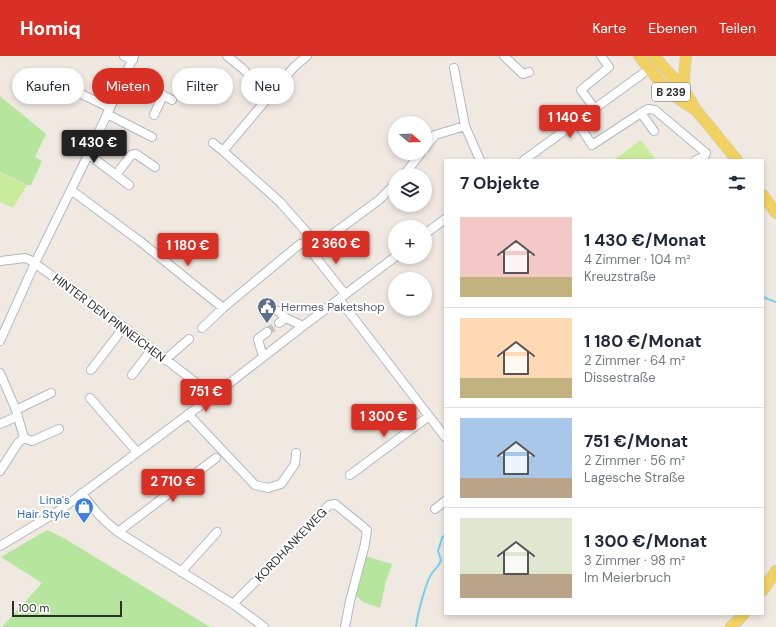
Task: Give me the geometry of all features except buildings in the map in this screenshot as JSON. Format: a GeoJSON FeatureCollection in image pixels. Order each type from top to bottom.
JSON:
{"type":"FeatureCollection","features":[{"type":"Feature","properties":{"kind":"main road"},"geometry":{"type":"LineString","coordinates":[[639,56],[649,69]]}},
{"type":"Feature","properties":{"kind":"main road"},"geometry":{"type":"LineString","coordinates":[[685,91],[684,77],[686,56]]}},
{"type":"Feature","properties":{"kind":"main road","name":"B 239"},"geometry":{"type":"LineString","coordinates":[[696,110],[677,98],[649,69],[660,58],[685,91],[696,110],[736,159]]}},
{"type":"Feature","properties":{"kind":"main road"},"geometry":{"type":"LineString","coordinates":[[765,200],[776,213]]}},
{"type":"Feature","properties":{"kind":"main road"},"geometry":{"type":"LineString","coordinates":[[764,589],[776,571]]}},
{"type":"Feature","properties":{"kind":"main road"},"geometry":{"type":"LineString","coordinates":[[731,627],[743,615]]}},
{"type":"Feature","properties":{"kind":"street"},"geometry":{"type":"LineString","coordinates":[[124,56],[134,58],[129,68]]}},
{"type":"Feature","properties":{"kind":"street"},"geometry":{"type":"LineString","coordinates":[[227,56],[242,68]]}},
{"type":"Feature","properties":{"kind":"street"},"geometry":{"type":"LineString","coordinates":[[223,151],[294,67],[307,56]]}},
{"type":"Feature","properties":{"kind":"street"},"geometry":{"type":"LineString","coordinates":[[504,56],[523,74],[529,72]]}},
{"type":"Feature","properties":{"kind":"street"},"geometry":{"type":"LineString","coordinates":[[595,109],[581,90],[609,67],[601,56]]}},
{"type":"Feature","properties":{"kind":"street"},"geometry":{"type":"LineString","coordinates":[[454,68],[465,126],[480,159]]}},
{"type":"Feature","properties":{"kind":"street"},"geometry":{"type":"LineString","coordinates":[[525,159],[649,69]]}},
{"type":"Feature","properties":{"kind":"street"},"geometry":{"type":"LineString","coordinates":[[164,95],[172,100]]}},
{"type":"Feature","properties":{"kind":"street"},"geometry":{"type":"LineString","coordinates":[[84,97],[152,137]]}},
{"type":"Feature","properties":{"kind":"street"},"geometry":{"type":"LineString","coordinates":[[0,341],[35,263],[111,104]]}},
{"type":"Feature","properties":{"kind":"street"},"geometry":{"type":"LineString","coordinates":[[154,115],[160,104]]}},
{"type":"Feature","properties":{"kind":"street"},"geometry":{"type":"LineString","coordinates":[[577,122],[592,146],[641,113],[648,109],[655,110],[706,153],[704,157],[699,159]]}},
{"type":"Feature","properties":{"kind":"street"},"geometry":{"type":"LineString","coordinates":[[641,113],[652,128],[662,117]]}},
{"type":"Feature","properties":{"kind":"street"},"geometry":{"type":"LineString","coordinates":[[432,139],[435,135],[465,126]]}},
{"type":"Feature","properties":{"kind":"street"},"geometry":{"type":"LineString","coordinates":[[214,143],[280,202],[309,235],[310,250],[444,436]]}},
{"type":"Feature","properties":{"kind":"street"},"geometry":{"type":"LineString","coordinates":[[88,154],[128,185]]}},
{"type":"Feature","properties":{"kind":"street"},"geometry":{"type":"LineString","coordinates":[[116,176],[131,155],[136,154],[155,167]]}},
{"type":"Feature","properties":{"kind":"street"},"geometry":{"type":"LineString","coordinates":[[409,168],[416,160]]}},
{"type":"Feature","properties":{"kind":"street"},"geometry":{"type":"LineString","coordinates":[[71,190],[141,242],[223,308]]}},
{"type":"Feature","properties":{"kind":"street"},"geometry":{"type":"LineString","coordinates":[[202,328],[223,308],[300,244],[326,239],[379,200],[388,191]]}},
{"type":"Feature","properties":{"kind":"street"},"geometry":{"type":"LineString","coordinates":[[432,229],[444,221]]}},
{"type":"Feature","properties":{"kind":"street","name":"HINTER DEN PINNEICHEN"},"geometry":{"type":"LineString","coordinates":[[0,261],[25,258],[35,263],[124,327],[213,396]]}},
{"type":"Feature","properties":{"kind":"street"},"geometry":{"type":"LineString","coordinates":[[0,546],[50,516],[82,494],[388,262]]}},
{"type":"Feature","properties":{"kind":"street"},"geometry":{"type":"LineString","coordinates":[[278,311],[283,320],[303,326]]}},
{"type":"Feature","properties":{"kind":"street"},"geometry":{"type":"LineString","coordinates":[[91,370],[124,327]]}},
{"type":"Feature","properties":{"kind":"street"},"geometry":{"type":"LineString","coordinates":[[263,357],[258,339],[267,332]]}},
{"type":"Feature","properties":{"kind":"street"},"geometry":{"type":"LineString","coordinates":[[165,360],[189,339]]}},
{"type":"Feature","properties":{"kind":"street"},"geometry":{"type":"LineString","coordinates":[[132,375],[152,349]]}},
{"type":"Feature","properties":{"kind":"street"},"geometry":{"type":"LineString","coordinates":[[0,373],[2,382],[17,413],[24,438]]}},
{"type":"Feature","properties":{"kind":"street"},"geometry":{"type":"LineString","coordinates":[[0,424],[51,393]]}},
{"type":"Feature","properties":{"kind":"street"},"geometry":{"type":"LineString","coordinates":[[90,398],[137,452]]}},
{"type":"Feature","properties":{"kind":"street"},"geometry":{"type":"LineString","coordinates":[[188,414],[256,485],[268,488],[281,484],[295,464],[296,453]]}},
{"type":"Feature","properties":{"kind":"street"},"geometry":{"type":"LineString","coordinates":[[350,475],[429,416]]}},
{"type":"Feature","properties":{"kind":"street"},"geometry":{"type":"LineString","coordinates":[[24,438],[32,441],[59,429]]}},
{"type":"Feature","properties":{"kind":"street"},"geometry":{"type":"LineString","coordinates":[[0,471],[18,443],[24,438]]}},
{"type":"Feature","properties":{"kind":"street"},"geometry":{"type":"LineString","coordinates":[[118,532],[216,458]]}},
{"type":"Feature","properties":{"kind":"street"},"geometry":{"type":"LineString","coordinates":[[82,494],[105,522],[118,532],[233,604],[264,627]]}},
{"type":"Feature","properties":{"kind":"street"},"geometry":{"type":"LineString","coordinates":[[435,509],[444,502]]}},
{"type":"Feature","properties":{"kind":"street","name":"KORDHANKEWEG"},"geometry":{"type":"LineString","coordinates":[[233,604],[329,505],[335,504],[368,530],[345,627]]}},
{"type":"Feature","properties":{"kind":"street"},"geometry":{"type":"LineString","coordinates":[[181,572],[217,532]]}},
{"type":"Feature","properties":{"kind":"green space"},"geometry":{"type":"Polygon","coordinates":[[[0,96],[46,134],[35,157],[42,161],[31,185],[27,185],[0,172],[0,96]]]}},
{"type":"Feature","properties":{"kind":"green space"},"geometry":{"type":"Polygon","coordinates":[[[641,140],[655,159],[615,159],[641,140]]]}},
{"type":"Feature","properties":{"kind":"green space"},"geometry":{"type":"Polygon","coordinates":[[[0,173],[27,185],[13,208],[0,202],[0,173]]]}},
{"type":"Feature","properties":{"kind":"green space"},"geometry":{"type":"Polygon","coordinates":[[[47,530],[62,537],[210,627],[2,627],[42,583],[1,557],[47,530]]]}},
{"type":"Feature","properties":{"kind":"green space"},"geometry":{"type":"Polygon","coordinates":[[[365,556],[392,564],[386,581],[380,608],[363,602],[355,595],[365,556]]]}},
{"type":"Feature","properties":{"kind":"waterway"},"geometry":{"type":"LineString","coordinates":[[764,297],[776,302]]}},
{"type":"Feature","properties":{"kind":"waterway"},"geometry":{"type":"LineString","coordinates":[[416,627],[427,583],[441,560],[438,551],[444,536]]}},
{"type":"Feature","properties":{"kind":"tunnel"},"geometry":{"type":"LineString","coordinates":[[267,332],[279,323]]}},
{"type":"Feature","properties":{"kind":"place","name":"Hermes Paketshop"},"geometry":{"type":"Point","coordinates":[267,324]}},
{"type":"Feature","properties":{"kind":"place","name":"Lina's Hair Style"},"geometry":{"type":"Point","coordinates":[84,524]}}]}
